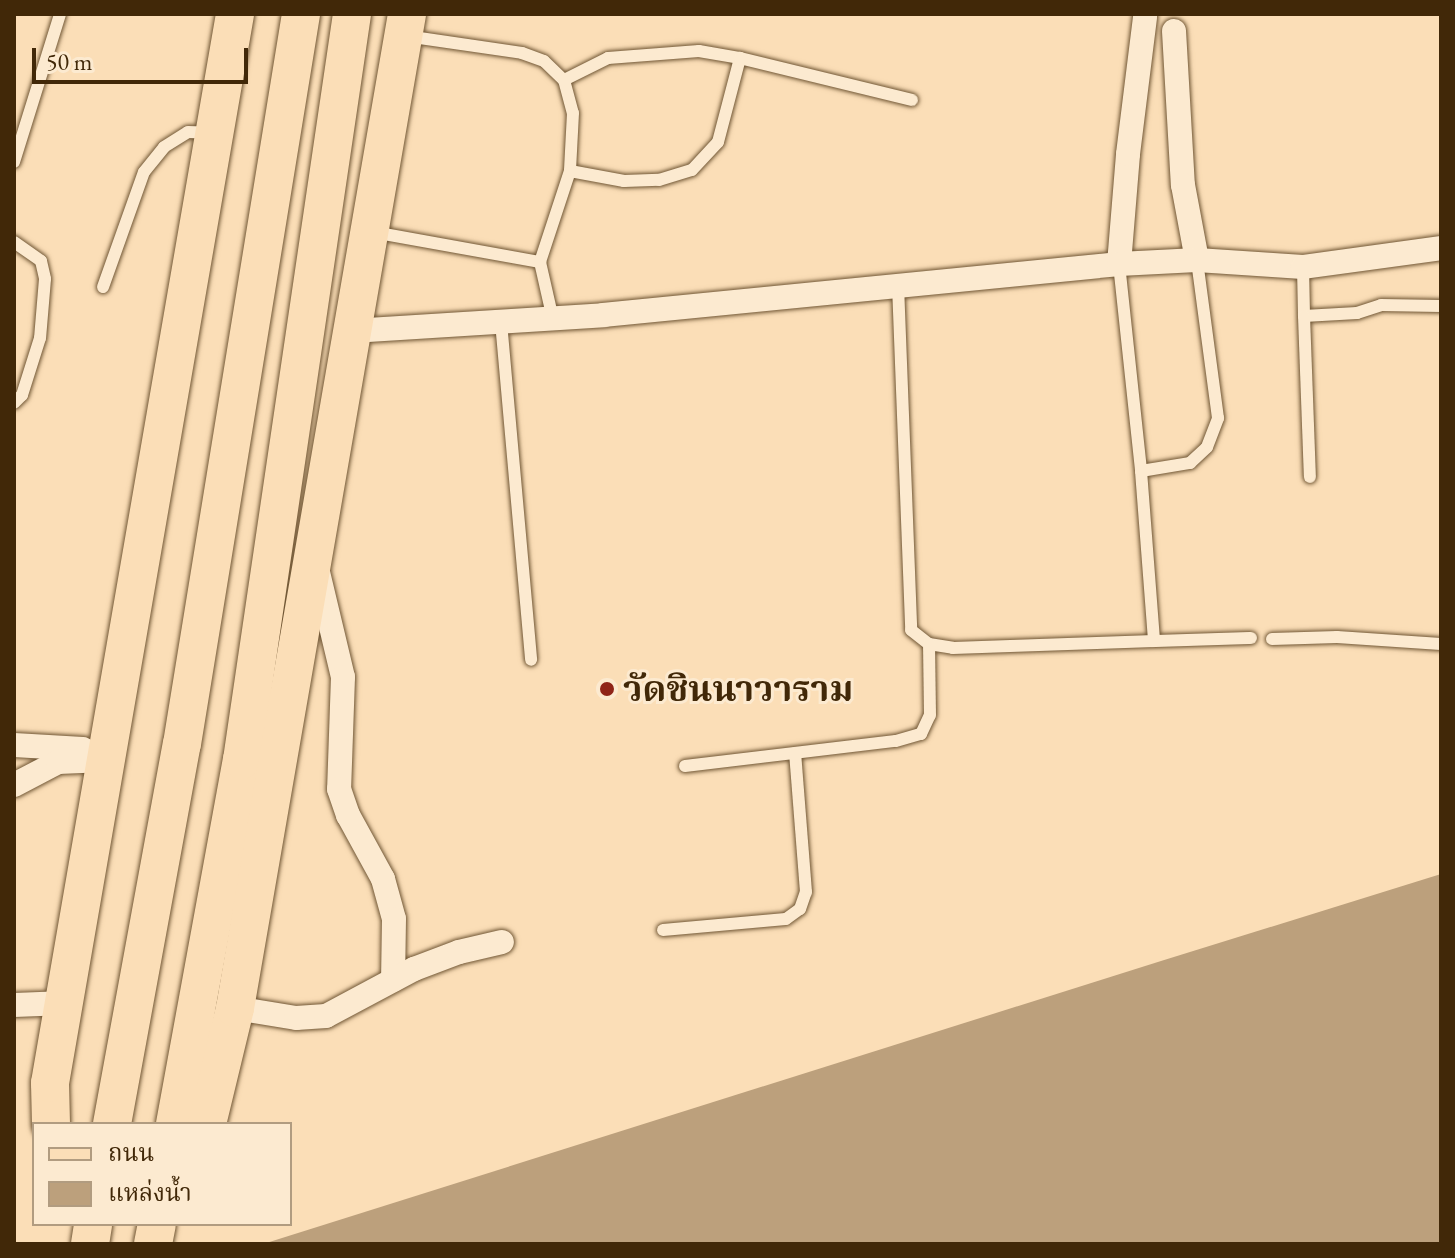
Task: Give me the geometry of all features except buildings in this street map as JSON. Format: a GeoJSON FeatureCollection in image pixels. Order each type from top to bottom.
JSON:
{"type":"FeatureCollection","features":[{"type":"Feature","properties":{"kind":"main road"},"geometry":{"type":"LineString","coordinates":[[51,1122],[50,1083],[235,14]]}},
{"type":"Feature","properties":{"kind":"main road"},"geometry":{"type":"LineString","coordinates":[[293,14],[295,62]]}},
{"type":"Feature","properties":{"kind":"main road"},"geometry":{"type":"LineString","coordinates":[[112,1122],[182,744],[301,14]]}},
{"type":"Feature","properties":{"kind":"main road"},"geometry":{"type":"LineString","coordinates":[[175,1122],[242,760],[352,14]]}},
{"type":"Feature","properties":{"kind":"main road"},"geometry":{"type":"LineString","coordinates":[[345,67],[361,14]]}},
{"type":"Feature","properties":{"kind":"main road"},"geometry":{"type":"LineString","coordinates":[[207,1122],[235,1008],[405,25]]}},
{"type":"Feature","properties":{"kind":"street"},"geometry":{"type":"LineString","coordinates":[[1119,264],[1128,154],[1145,17]]}},
{"type":"Feature","properties":{"kind":"street"},"geometry":{"type":"LineString","coordinates":[[1174,31],[1183,185],[1197,260]]}},
{"type":"Feature","properties":{"kind":"street"},"geometry":{"type":"LineString","coordinates":[[352,331],[553,319],[1119,264],[1197,260],[1303,267],[1441,248]]}},
{"type":"Feature","properties":{"kind":"street"},"geometry":{"type":"LineString","coordinates":[[312,550],[343,677],[339,789],[348,815],[383,879],[394,919],[393,980]]}},
{"type":"Feature","properties":{"kind":"street"},"geometry":{"type":"LineString","coordinates":[[14,745],[107,756]]}},
{"type":"Feature","properties":{"kind":"street"},"geometry":{"type":"LineString","coordinates":[[14,785],[58,762],[107,756]]}},
{"type":"Feature","properties":{"kind":"street"},"geometry":{"type":"LineString","coordinates":[[235,1008],[296,1018],[326,1016],[393,980],[459,952],[502,942]]}},
{"type":"Feature","properties":{"kind":"street"},"geometry":{"type":"LineString","coordinates":[[14,1005],[66,1003]]}},
{"type":"Feature","properties":{"kind":"lane"},"geometry":{"type":"LineString","coordinates":[[14,162],[60,14]]}},
{"type":"Feature","properties":{"kind":"lane"},"geometry":{"type":"LineString","coordinates":[[405,25],[522,53],[544,61],[564,80],[573,113],[570,171],[540,262],[553,319]]}},
{"type":"Feature","properties":{"kind":"lane"},"geometry":{"type":"LineString","coordinates":[[564,80],[608,58],[699,51],[912,100]]}},
{"type":"Feature","properties":{"kind":"lane"},"geometry":{"type":"LineString","coordinates":[[570,171],[624,181],[659,180],[692,170],[718,142],[740,58]]}},
{"type":"Feature","properties":{"kind":"lane"},"geometry":{"type":"LineString","coordinates":[[103,287],[144,172],[164,147],[188,132],[215,133]]}},
{"type":"Feature","properties":{"kind":"lane"},"geometry":{"type":"LineString","coordinates":[[370,232],[540,262]]}},
{"type":"Feature","properties":{"kind":"lane"},"geometry":{"type":"LineString","coordinates":[[14,242],[41,261],[45,279],[40,338],[22,395],[14,403]]}},
{"type":"Feature","properties":{"kind":"lane"},"geometry":{"type":"LineString","coordinates":[[1141,471],[1190,463],[1207,447],[1218,418],[1197,260]]}},
{"type":"Feature","properties":{"kind":"lane"},"geometry":{"type":"LineString","coordinates":[[1119,264],[1141,471],[1154,641]]}},
{"type":"Feature","properties":{"kind":"lane"},"geometry":{"type":"LineString","coordinates":[[1303,267],[1310,477]]}},
{"type":"Feature","properties":{"kind":"lane"},"geometry":{"type":"LineString","coordinates":[[898,285],[911,630],[929,644],[953,648],[1251,638]]}},
{"type":"Feature","properties":{"kind":"lane"},"geometry":{"type":"LineString","coordinates":[[1304,316],[1357,313],[1381,305],[1441,306]]}},
{"type":"Feature","properties":{"kind":"lane"},"geometry":{"type":"LineString","coordinates":[[501,322],[531,660]]}},
{"type":"Feature","properties":{"kind":"lane"},"geometry":{"type":"LineString","coordinates":[[1272,639],[1337,637],[1441,644]]}},
{"type":"Feature","properties":{"kind":"lane"},"geometry":{"type":"LineString","coordinates":[[685,766],[896,741],[921,734],[930,715],[929,644]]}},
{"type":"Feature","properties":{"kind":"lane"},"geometry":{"type":"LineString","coordinates":[[663,930],[786,919],[800,909],[806,892],[795,753]]}},
{"type":"Feature","properties":{"kind":"water"},"geometry":{"type":"Polygon","coordinates":[[[1441,874],[1441,1244],[263,1244],[1161,961],[1441,874]]]}},
{"type":"Feature","properties":{"kind":"place","name":"วัดชินนาวาราม"},"geometry":{"type":"Point","coordinates":[607,689]}}]}
